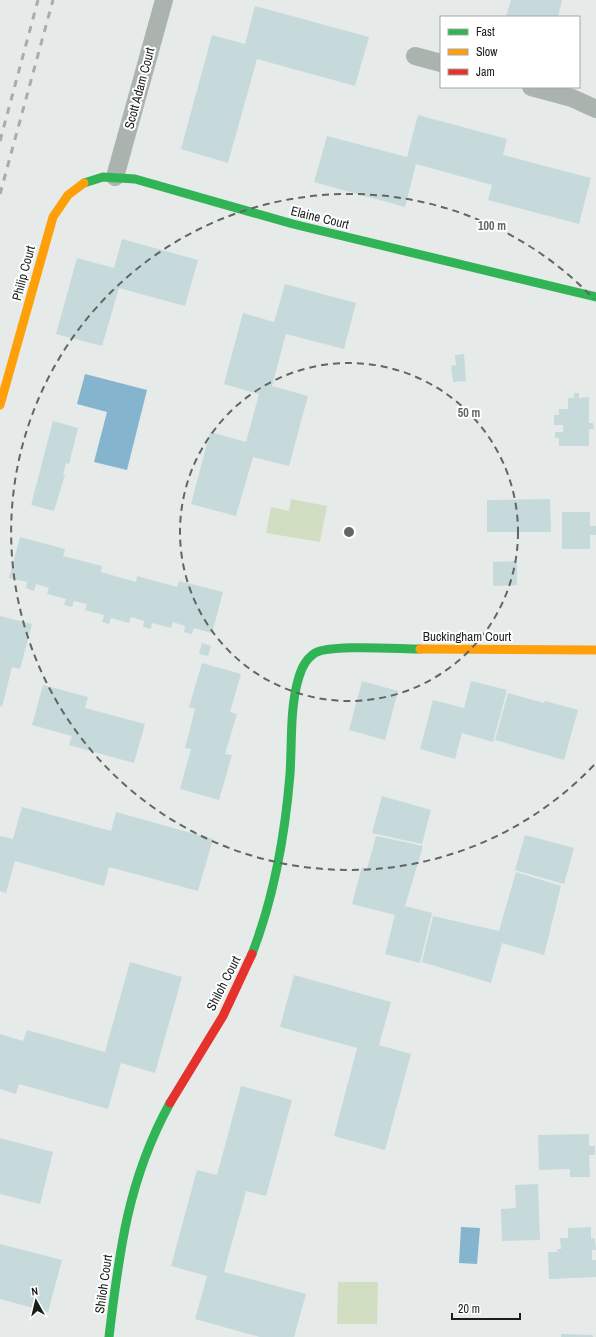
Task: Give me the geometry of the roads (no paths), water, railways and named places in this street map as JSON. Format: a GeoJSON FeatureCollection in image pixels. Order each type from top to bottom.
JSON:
{"type":"FeatureCollection","features":[{"type":"Feature","properties":{"kind":"street","name":"Scott Adam Court"},"geometry":{"type":"LineString","coordinates":[[115,177],[164,0]]}},
{"type":"Feature","properties":{"kind":"street"},"geometry":{"type":"LineString","coordinates":[[415,56],[440,63]]}},
{"type":"Feature","properties":{"kind":"street"},"geometry":{"type":"LineString","coordinates":[[535,88],[572,98],[596,109]]}},
{"type":"Feature","properties":{"kind":"street","name":"Elaine Court"},"geometry":{"type":"LineString","coordinates":[[53,217],[61,203],[75,188],[93,180],[115,177],[135,179],[294,224],[596,297]]}},
{"type":"Feature","properties":{"kind":"street","name":"Philip Court"},"geometry":{"type":"LineString","coordinates":[[0,405],[53,217]]}},
{"type":"Feature","properties":{"kind":"street","name":"Buckingham Court"},"geometry":{"type":"LineString","coordinates":[[337,648],[596,650]]}},
{"type":"Feature","properties":{"kind":"street","name":"Shiloh Court"},"geometry":{"type":"LineString","coordinates":[[108,1337],[118,1263],[138,1175],[153,1136],[169,1105],[231,1000],[249,962],[261,929],[285,827],[294,708],[300,672],[305,661],[312,654],[319,650],[337,648]]}},
{"type":"Feature","properties":{"kind":"water"},"geometry":{"type":"Polygon","coordinates":[[[85,374],[147,390],[127,470],[94,462],[107,412],[77,404],[85,374]]]}},
{"type":"Feature","properties":{"kind":"water"},"geometry":{"type":"Polygon","coordinates":[[[461,1227],[480,1228],[477,1264],[459,1263],[461,1227]]]}},
{"type":"Feature","properties":{"kind":"railway"},"geometry":{"type":"LineString","coordinates":[[0,141],[38,0]]}},
{"type":"Feature","properties":{"kind":"railway"},"geometry":{"type":"LineString","coordinates":[[0,194],[53,0]]}}]}
